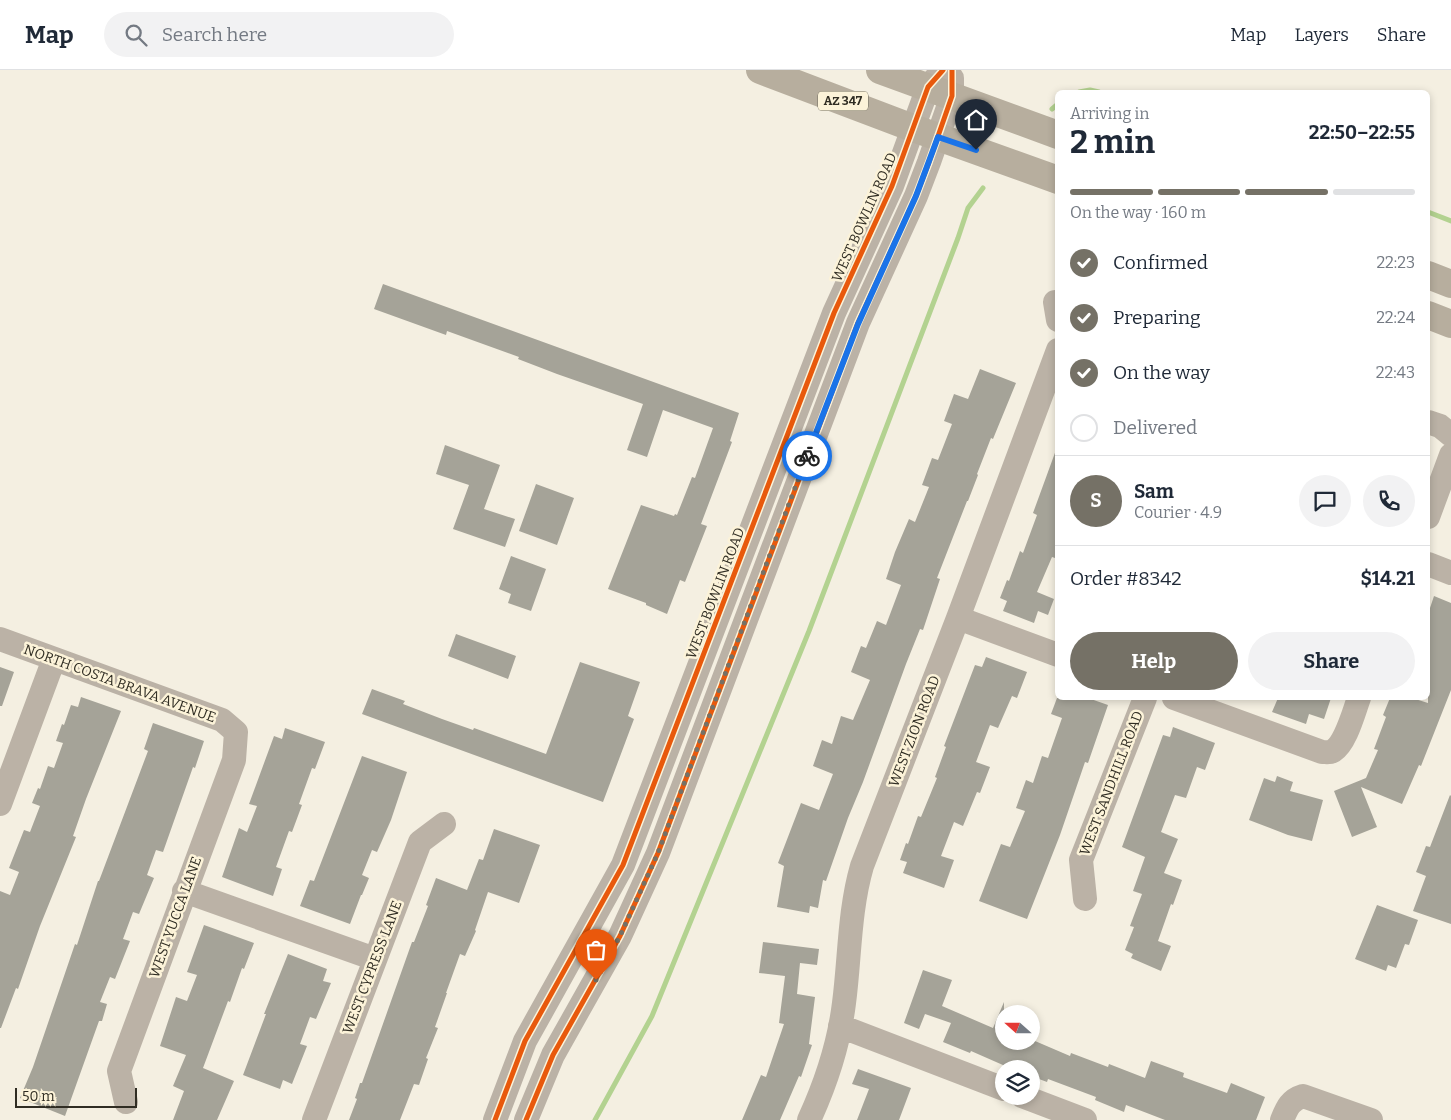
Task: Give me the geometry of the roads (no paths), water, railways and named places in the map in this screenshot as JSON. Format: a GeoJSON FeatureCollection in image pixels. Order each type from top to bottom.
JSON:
{"type":"FeatureCollection","features":[{"type":"Feature","properties":{"kind":"highway","name":"AZ 347"},"geometry":{"type":"LineString","coordinates":[[760,70],[1055,179]]}},
{"type":"Feature","properties":{"kind":"highway"},"geometry":{"type":"LineString","coordinates":[[880,70],[944,81],[1055,134]]}},
{"type":"Feature","properties":{"kind":"highway"},"geometry":{"type":"LineString","coordinates":[[1430,276],[1451,284]]}},
{"type":"Feature","properties":{"kind":"highway"},"geometry":{"type":"LineString","coordinates":[[1430,317],[1451,324]]}},
{"type":"Feature","properties":{"kind":"street","name":"WEST BOWLIN ROAD"},"geometry":{"type":"LineString","coordinates":[[495,1120],[525,1041],[623,865],[834,313],[892,186],[925,132],[944,81]]}},
{"type":"Feature","properties":{"kind":"street","name":"WEST BOWLIN ROAD"},"geometry":{"type":"LineString","coordinates":[[526,1120],[553,1055],[620,936],[658,853],[858,324],[916,196],[925,132]]}},
{"type":"Feature","properties":{"kind":"street","name":"WEST ZION ROAD"},"geometry":{"type":"LineString","coordinates":[[809,1120],[832,1061],[840,1026],[855,891],[862,866],[958,618],[1055,358]]}},
{"type":"Feature","properties":{"kind":"street"},"geometry":{"type":"LineString","coordinates":[[1430,423],[1440,426],[1451,435]]}},
{"type":"Feature","properties":{"kind":"street"},"geometry":{"type":"LineString","coordinates":[[1430,512],[1451,455]]}},
{"type":"Feature","properties":{"kind":"street"},"geometry":{"type":"LineString","coordinates":[[1430,565],[1451,573]]}},
{"type":"Feature","properties":{"kind":"street"},"geometry":{"type":"LineString","coordinates":[[958,618],[1055,653]]}},
{"type":"Feature","properties":{"kind":"street","name":"NORTH COSTA BRAVA AVENUE"},"geometry":{"type":"LineString","coordinates":[[0,639],[222,720],[236,732]]}},
{"type":"Feature","properties":{"kind":"street"},"geometry":{"type":"LineString","coordinates":[[0,804],[54,658]]}},
{"type":"Feature","properties":{"kind":"street","name":"WEST SANDHILL ROAD"},"geometry":{"type":"LineString","coordinates":[[1085,899],[1081,860],[1144,700]]}},
{"type":"Feature","properties":{"kind":"street"},"geometry":{"type":"LineString","coordinates":[[1179,700],[1328,753],[1340,744],[1358,700]]}},
{"type":"Feature","properties":{"kind":"street","name":"WEST YUCCA LANE"},"geometry":{"type":"LineString","coordinates":[[126,1102],[119,1071],[234,760],[236,732]]}},
{"type":"Feature","properties":{"kind":"street","name":"WEST CYPRESS LANE"},"geometry":{"type":"LineString","coordinates":[[314,1120],[420,842],[444,824]]}},
{"type":"Feature","properties":{"kind":"street"},"geometry":{"type":"LineString","coordinates":[[184,891],[375,959]]}},
{"type":"Feature","properties":{"kind":"street"},"geometry":{"type":"LineString","coordinates":[[840,1026],[995,1086]]}},
{"type":"Feature","properties":{"kind":"street"},"geometry":{"type":"LineString","coordinates":[[1282,1120],[1290,1103],[1295,1098],[1303,1096],[1371,1120]]}},
{"type":"Feature","properties":{"kind":"street"},"geometry":{"type":"LineString","coordinates":[[1040,1104],[1073,1118]]}},
{"type":"Feature","properties":{"kind":"waterway"},"geometry":{"type":"LineString","coordinates":[[595,1120],[652,1016],[809,631],[968,208],[983,188]]}},
{"type":"Feature","properties":{"kind":"waterway"},"geometry":{"type":"LineString","coordinates":[[1430,213],[1451,221]]}}]}
